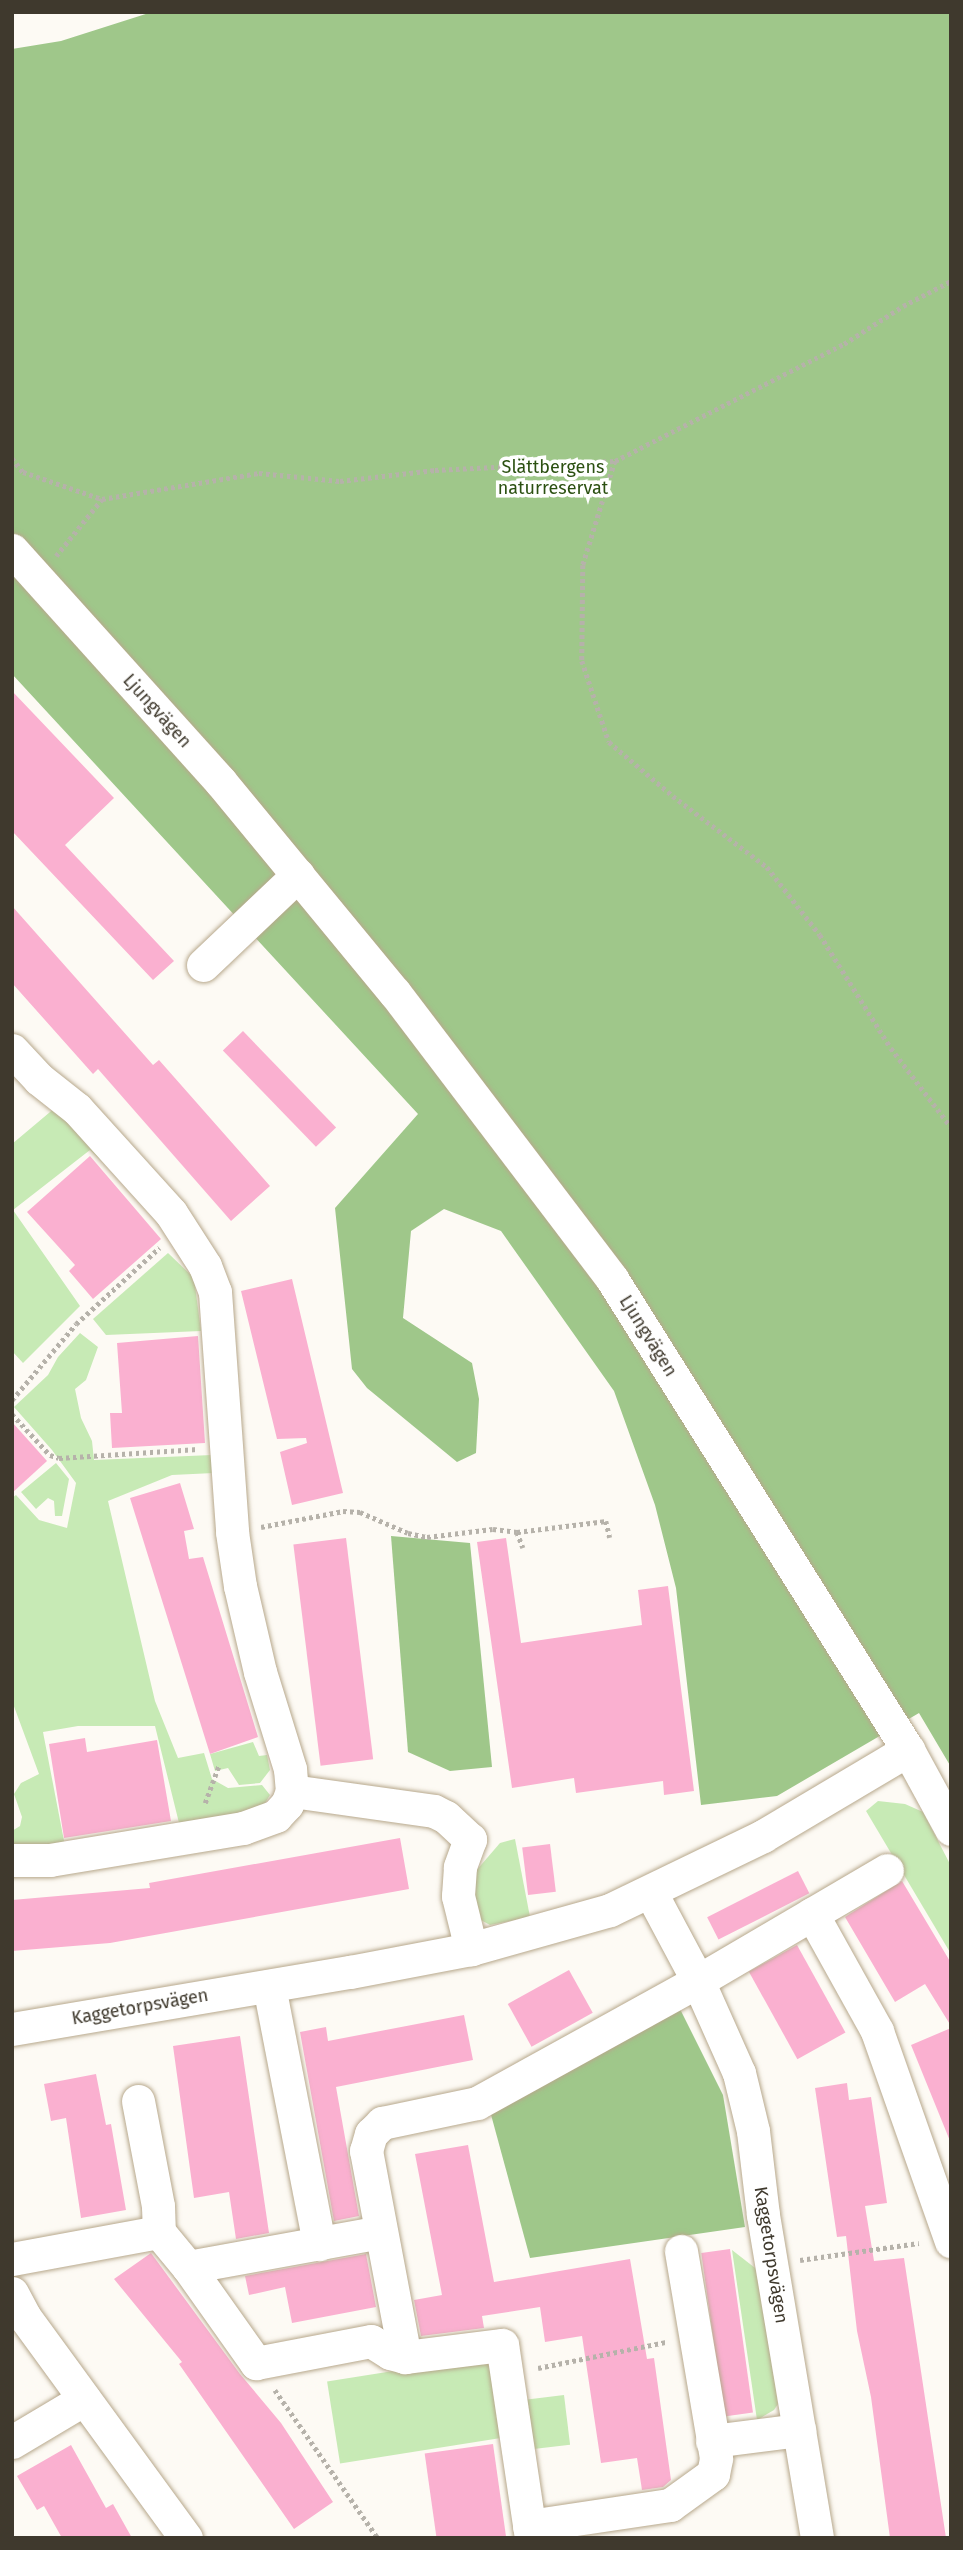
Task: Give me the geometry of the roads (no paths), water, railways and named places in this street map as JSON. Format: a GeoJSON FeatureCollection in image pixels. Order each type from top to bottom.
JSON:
{"type":"FeatureCollection","features":[{"type":"Feature","properties":{"kind":"street","name":"Ljungvägen"},"geometry":{"type":"LineString","coordinates":[[12,550],[220,781],[298,875],[395,993],[612,1279],[908,1751],[951,1829]]}},
{"type":"Feature","properties":{"kind":"street"},"geometry":{"type":"LineString","coordinates":[[202,965],[298,875]]}},
{"type":"Feature","properties":{"kind":"street"},"geometry":{"type":"LineString","coordinates":[[12,1050],[39,1079],[77,1109],[171,1213],[205,1266],[215,1292],[232,1532],[243,1598],[260,1672],[290,1769],[292,1791],[287,1804],[276,1816],[243,1828],[50,1860],[12,1860]]}},
{"type":"Feature","properties":{"kind":"street","name":"Kaggetorpsvägen"},"geometry":{"type":"LineString","coordinates":[[12,2029],[471,1949],[611,1910],[651,1893],[763,1836],[908,1751]]}},
{"type":"Feature","properties":{"kind":"street"},"geometry":{"type":"LineString","coordinates":[[292,1791],[434,1811],[446,1817],[470,1839],[460,1867],[458,1896],[471,1949]]}},
{"type":"Feature","properties":{"kind":"street"},"geometry":{"type":"LineString","coordinates":[[405,2357],[366,2151],[371,2134],[382,2123],[477,2103],[698,1981],[887,1870]]}},
{"type":"Feature","properties":{"kind":"street","name":"Kaggetorpsvägen"},"geometry":{"type":"LineString","coordinates":[[651,1893],[698,1981],[739,2073],[753,2131],[771,2264],[817,2538]]}},
{"type":"Feature","properties":{"kind":"street"},"geometry":{"type":"LineString","coordinates":[[812,1913],[877,2031],[950,2240]]}},
{"type":"Feature","properties":{"kind":"street"},"geometry":{"type":"LineString","coordinates":[[269,1986],[319,2244]]}},
{"type":"Feature","properties":{"kind":"street"},"geometry":{"type":"LineString","coordinates":[[138,2101],[158,2206],[159,2232],[188,2267],[256,2363],[371,2341],[390,2353],[405,2357],[502,2345],[530,2532],[670,2505],[713,2474],[716,2458],[681,2251]]}},
{"type":"Feature","properties":{"kind":"street"},"geometry":{"type":"LineString","coordinates":[[12,2259],[159,2232]]}},
{"type":"Feature","properties":{"kind":"street"},"geometry":{"type":"LineString","coordinates":[[188,2267],[381,2232]]}},
{"type":"Feature","properties":{"kind":"street"},"geometry":{"type":"LineString","coordinates":[[12,2293],[24,2316],[186,2538]]}},
{"type":"Feature","properties":{"kind":"street"},"geometry":{"type":"LineString","coordinates":[[12,2442],[84,2399]]}},
{"type":"Feature","properties":{"kind":"street"},"geometry":{"type":"LineString","coordinates":[[712,2441],[799,2430]]}},
{"type":"Feature","properties":{"kind":"park label","name":"Slättbergens naturreservat"},"geometry":{"type":"Point","coordinates":[553,478]}}]}
